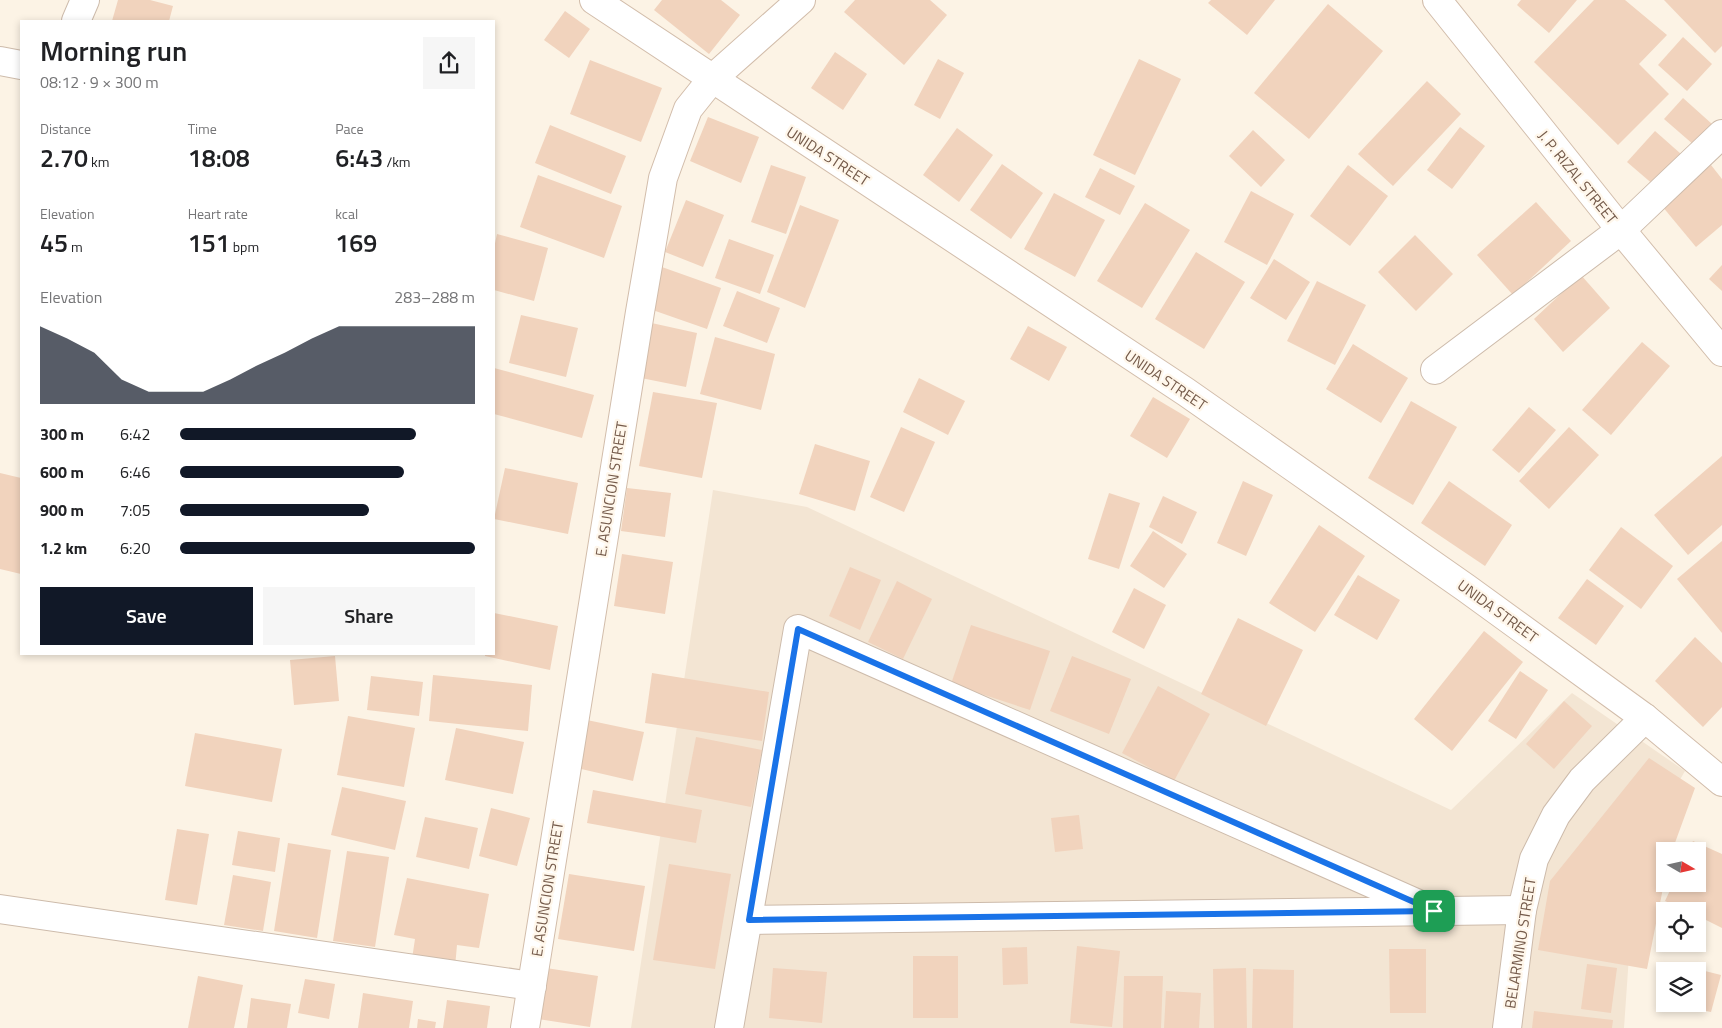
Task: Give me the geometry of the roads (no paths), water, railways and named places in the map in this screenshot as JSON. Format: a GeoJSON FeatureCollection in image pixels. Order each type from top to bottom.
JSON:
{"type":"FeatureCollection","features":[{"type":"Feature","properties":{"kind":"street"},"geometry":{"type":"LineString","coordinates":[[76,20],[86,0]]}},
{"type":"Feature","properties":{"kind":"street","name":"E. ASUNCION STREET"},"geometry":{"type":"LineString","coordinates":[[525,1028],[663,178],[688,109],[712,79],[801,0]]}},
{"type":"Feature","properties":{"kind":"street","name":"J. P. RIZAL STREET"},"geometry":{"type":"LineString","coordinates":[[1437,0],[1621,230],[1722,352]]}},
{"type":"Feature","properties":{"kind":"street","name":"UNIDA STREET"},"geometry":{"type":"LineString","coordinates":[[598,1],[712,79],[1186,392],[1466,588],[1645,718],[1722,782]]}},
{"type":"Feature","properties":{"kind":"street"},"geometry":{"type":"LineString","coordinates":[[0,61],[20,65]]}},
{"type":"Feature","properties":{"kind":"street"},"geometry":{"type":"LineString","coordinates":[[1435,370],[1621,230],[1722,134]]}},
{"type":"Feature","properties":{"kind":"street"},"geometry":{"type":"LineString","coordinates":[[729,1028],[798,629],[1434,911]]}},
{"type":"Feature","properties":{"kind":"street","name":"BELARMINO STREET"},"geometry":{"type":"LineString","coordinates":[[1507,1028],[1522,910],[1534,859],[1556,815],[1582,780],[1645,718]]}},
{"type":"Feature","properties":{"kind":"street"},"geometry":{"type":"LineString","coordinates":[[0,909],[532,986]]}},
{"type":"Feature","properties":{"kind":"street"},"geometry":{"type":"LineString","coordinates":[[749,920],[1522,910]]}}]}
